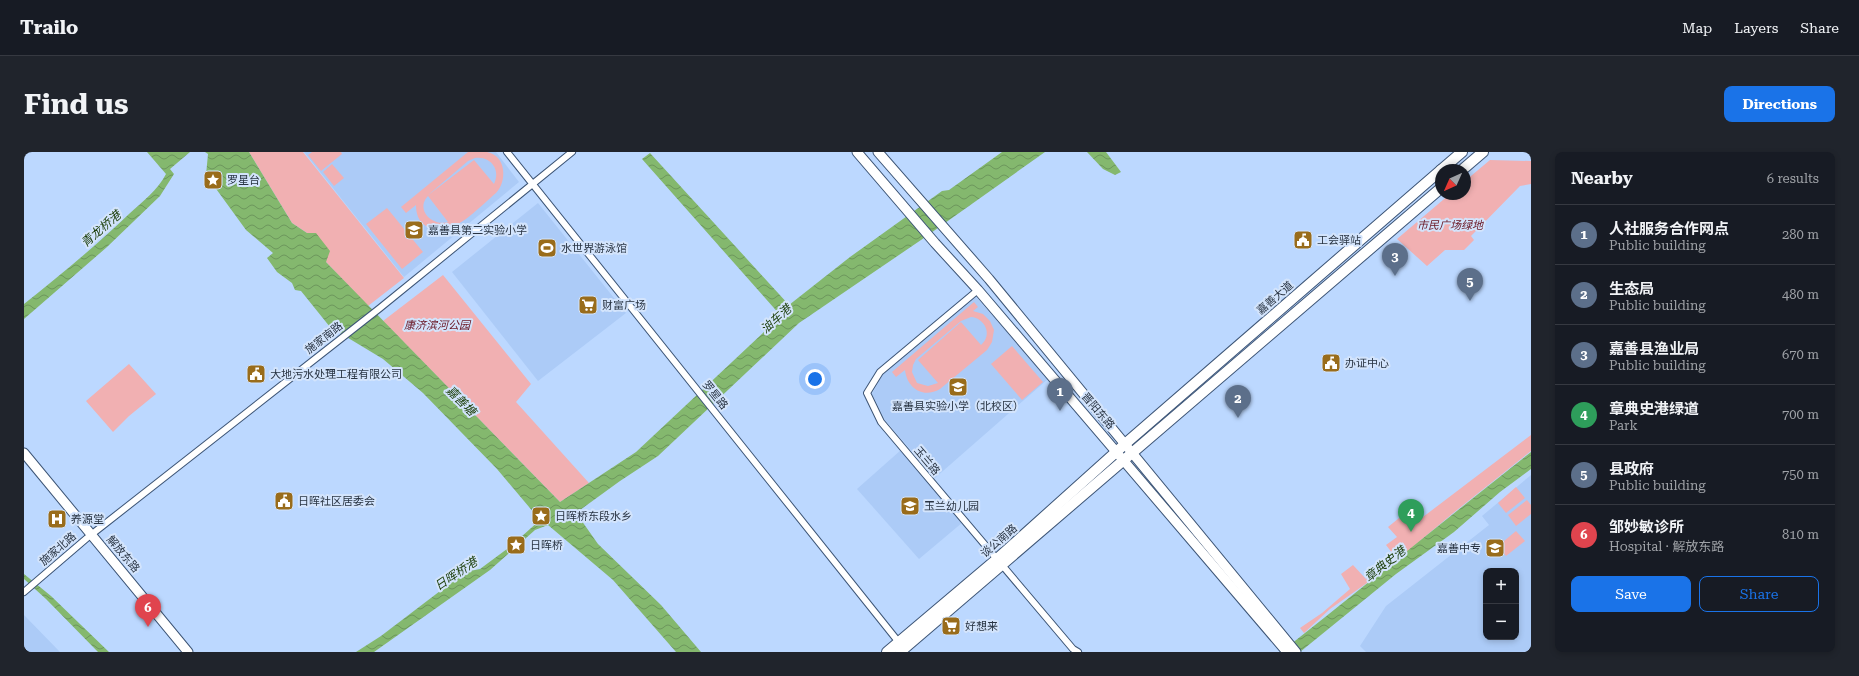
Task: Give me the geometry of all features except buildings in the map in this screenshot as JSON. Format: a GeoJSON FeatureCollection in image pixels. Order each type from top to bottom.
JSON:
{"type":"FeatureCollection","features":[{"type":"Feature","properties":{"kind":"main road","name":"晋阳东路"},"geometry":{"type":"LineString","coordinates":[[857,152],[1282,641],[1296,652]]}},
{"type":"Feature","properties":{"kind":"main road","name":"晋阳东路"},"geometry":{"type":"LineString","coordinates":[[878,152],[989,279],[1125,444],[1282,641],[1287,652]]}},
{"type":"Feature","properties":{"kind":"main road","name":"嘉善大道"},"geometry":{"type":"LineString","coordinates":[[1448,164],[1462,152]]}},
{"type":"Feature","properties":{"kind":"main road"},"geometry":{"type":"LineString","coordinates":[[1469,164],[1483,152]]}},
{"type":"Feature","properties":{"kind":"main road","name":"嘉善大道"},"geometry":{"type":"LineString","coordinates":[[1125,444],[1435,175]]}},
{"type":"Feature","properties":{"kind":"main road"},"geometry":{"type":"LineString","coordinates":[[1132,453],[1435,193]]}},
{"type":"Feature","properties":{"kind":"main road","name":"谈公南路"},"geometry":{"type":"LineString","coordinates":[[887,652],[902,649],[1000,562],[1125,444]]}},
{"type":"Feature","properties":{"kind":"main road","name":"解放东路"},"geometry":{"type":"LineString","coordinates":[[24,453],[181,652]]}},
{"type":"Feature","properties":{"kind":"main road","name":"谈公南路"},"geometry":{"type":"LineString","coordinates":[[1000,562],[1132,453]]}},
{"type":"Feature","properties":{"kind":"main road","name":"解放东路"},"geometry":{"type":"LineString","coordinates":[[24,462],[188,652]]}},
{"type":"Feature","properties":{"kind":"street","name":"罗星路"},"geometry":{"type":"LineString","coordinates":[[508,152],[902,649]]}},
{"type":"Feature","properties":{"kind":"street","name":"施家南路"},"geometry":{"type":"LineString","coordinates":[[89,536],[380,308],[572,152]]}},
{"type":"Feature","properties":{"kind":"street","name":"玉兰路"},"geometry":{"type":"LineString","coordinates":[[978,290],[880,372],[867,394],[881,422],[1073,649],[1078,652]]}},
{"type":"Feature","properties":{"kind":"street","name":"施家北路"},"geometry":{"type":"LineString","coordinates":[[24,592],[89,536]]}},
{"type":"Feature","properties":{"kind":"shaded area","name":"嘉善县第二实验小学"},"geometry":{"type":"Polygon","coordinates":[[[304,152],[496,152],[519,182],[404,277],[304,152]]]}},
{"type":"Feature","properties":{"kind":"shaded area","name":"财富广场"},"geometry":{"type":"Polygon","coordinates":[[[538,203],[626,313],[538,381],[452,272],[538,203]]]}},
{"type":"Feature","properties":{"kind":"shaded area","name":"嘉善县实验小学（北校区）"},"geometry":{"type":"Polygon","coordinates":[[[976,297],[1048,379],[935,478],[885,420],[872,394],[883,374],[976,297]]]}},
{"type":"Feature","properties":{"kind":"shaded area","name":"玉兰幼儿园"},"geometry":{"type":"Polygon","coordinates":[[[901,450],[963,522],[919,559],[857,489],[901,450]]]}},
{"type":"Feature","properties":{"kind":"shaded area","name":"嘉善中专"},"geometry":{"type":"Polygon","coordinates":[[[1531,475],[1531,652],[1366,652],[1360,646],[1386,606],[1489,525],[1482,516],[1531,475]]]}},
{"type":"Feature","properties":{"kind":"shaded area"},"geometry":{"type":"Polygon","coordinates":[[[24,615],[60,652],[24,652],[24,615]]]}},
{"type":"Feature","properties":{"kind":"green space","name":"康济滨河公园"},"geometry":{"type":"Polygon","coordinates":[[[249,152],[303,152],[404,278],[368,306],[326,262],[307,233],[292,223],[249,152]]]}},
{"type":"Feature","properties":{"kind":"green space"},"geometry":{"type":"Polygon","coordinates":[[[312,152],[341,152],[342,154],[321,171],[308,155],[312,152]]]}},
{"type":"Feature","properties":{"kind":"green space"},"geometry":{"type":"Polygon","coordinates":[[[468,152],[487,152],[494,154],[502,164],[503,176],[500,188],[472,214],[453,227],[444,230],[435,230],[421,222],[417,214],[416,205],[406,213],[401,207],[468,152]],[[475,158],[468,161],[427,196],[474,160],[494,184],[496,174],[493,165],[486,159],[475,158]],[[428,196],[424,201],[423,206],[427,216],[436,222],[448,222],[428,196]]]}},
{"type":"Feature","properties":{"kind":"green space","name":"市民广场绿地"},"geometry":{"type":"Polygon","coordinates":[[[1490,160],[1531,161],[1531,184],[1520,186],[1471,236],[1474,240],[1464,250],[1445,250],[1427,266],[1397,239],[1443,200],[1471,200],[1471,176],[1490,160]]]}},
{"type":"Feature","properties":{"kind":"green space"},"geometry":{"type":"Polygon","coordinates":[[[332,164],[344,178],[334,186],[323,172],[332,164]]]}},
{"type":"Feature","properties":{"kind":"green space"},"geometry":{"type":"Polygon","coordinates":[[[387,208],[423,252],[402,269],[366,224],[387,208]]]}},
{"type":"Feature","properties":{"kind":"green space","name":"康济滨河公园"},"geometry":{"type":"Polygon","coordinates":[[[443,275],[531,384],[516,402],[589,483],[560,502],[383,321],[443,275]]]}},
{"type":"Feature","properties":{"kind":"green space"},"geometry":{"type":"Polygon","coordinates":[[[974,302],[978,307],[973,311],[983,314],[990,321],[994,330],[992,342],[987,350],[940,389],[928,393],[922,392],[912,387],[906,376],[905,370],[896,377],[892,372],[974,302]],[[971,317],[961,321],[916,359],[912,372],[917,383],[928,386],[938,383],[918,360],[961,322],[981,345],[985,341],[987,332],[986,328],[980,320],[971,317]]]}},
{"type":"Feature","properties":{"kind":"green space"},"geometry":{"type":"Polygon","coordinates":[[[1012,346],[1043,382],[1022,400],[991,364],[1012,346]]]}},
{"type":"Feature","properties":{"kind":"green space"},"geometry":{"type":"Polygon","coordinates":[[[129,364],[156,394],[129,416],[113,432],[86,401],[129,364]]]}},
{"type":"Feature","properties":{"kind":"green space"},"geometry":{"type":"Polygon","coordinates":[[[1531,435],[1531,451],[1384,571],[1330,609],[1304,633],[1300,628],[1322,613],[1350,589],[1341,574],[1353,565],[1366,579],[1379,569],[1393,554],[1386,545],[1397,537],[1388,527],[1409,510],[1419,520],[1531,435]]]}},
{"type":"Feature","properties":{"kind":"green space"},"geometry":{"type":"Polygon","coordinates":[[[1516,487],[1525,498],[1506,513],[1498,503],[1516,487]]]}},
{"type":"Feature","properties":{"kind":"green space"},"geometry":{"type":"Polygon","coordinates":[[[1527,500],[1531,505],[1531,514],[1516,526],[1508,515],[1527,500]]]}},
{"type":"Feature","properties":{"kind":"green space"},"geometry":{"type":"Polygon","coordinates":[[[1516,531],[1525,541],[1506,556],[1498,546],[1516,531]]]}},
{"type":"Feature","properties":{"kind":"water"},"geometry":{"type":"Polygon","coordinates":[[[147,152],[190,152],[170,169],[174,174],[160,196],[107,247],[24,319],[24,304],[104,237],[149,196],[163,180],[166,174],[147,152]]]}},
{"type":"Feature","properties":{"kind":"water","name":"嘉善塘"},"geometry":{"type":"Polygon","coordinates":[[[205,152],[249,152],[292,223],[307,233],[316,233],[330,251],[326,262],[560,502],[636,452],[781,316],[642,159],[650,153],[789,305],[850,257],[942,191],[949,190],[1002,152],[1045,152],[921,240],[799,323],[658,456],[580,510],[579,517],[598,544],[661,605],[701,652],[676,652],[613,580],[548,525],[535,530],[490,570],[374,652],[356,652],[381,636],[465,572],[480,569],[511,546],[540,520],[497,469],[423,393],[383,359],[330,327],[301,291],[295,290],[292,283],[277,272],[267,258],[273,253],[246,230],[206,175],[208,154],[205,152]]]}},
{"type":"Feature","properties":{"kind":"water"},"geometry":{"type":"Polygon","coordinates":[[[1087,152],[1106,152],[1121,172],[1115,175],[1103,169],[1087,152]]]}},
{"type":"Feature","properties":{"kind":"water"},"geometry":{"type":"Polygon","coordinates":[[[1531,452],[1531,469],[1500,492],[1454,532],[1396,574],[1300,652],[1281,652],[1468,502],[1531,452]]]}},
{"type":"Feature","properties":{"kind":"water"},"geometry":{"type":"Polygon","coordinates":[[[24,574],[51,596],[109,652],[98,652],[46,599],[24,579],[24,574]]]}},
{"type":"Feature","properties":{"kind":"place","name":"罗星台"},"geometry":{"type":"Point","coordinates":[213,180]}},
{"type":"Feature","properties":{"kind":"place","name":"嘉善县第二实验小学"},"geometry":{"type":"Point","coordinates":[414,230]}},
{"type":"Feature","properties":{"kind":"place","name":"工会驿站"},"geometry":{"type":"Point","coordinates":[1303,240]}},
{"type":"Feature","properties":{"kind":"place","name":"水世界游泳馆"},"geometry":{"type":"Point","coordinates":[547,248]}},
{"type":"Feature","properties":{"kind":"place","name":"嘉善县渔业局"},"geometry":{"type":"Point","coordinates":[1395,276]}},
{"type":"Feature","properties":{"kind":"place","name":"县政府"},"geometry":{"type":"Point","coordinates":[1470,301]}},
{"type":"Feature","properties":{"kind":"place","name":"财富广场"},"geometry":{"type":"Point","coordinates":[588,305]}},
{"type":"Feature","properties":{"kind":"place","name":"办证中心"},"geometry":{"type":"Point","coordinates":[1331,363]}},
{"type":"Feature","properties":{"kind":"place","name":"大地污水处理工程有限公司"},"geometry":{"type":"Point","coordinates":[256,374]}},
{"type":"Feature","properties":{"kind":"place","name":"嘉善县实验小学（北校区）"},"geometry":{"type":"Point","coordinates":[958,387]}},
{"type":"Feature","properties":{"kind":"place","name":"人社服务合作网点"},"geometry":{"type":"Point","coordinates":[1060,411]}},
{"type":"Feature","properties":{"kind":"place","name":"生态局"},"geometry":{"type":"Point","coordinates":[1238,418]}},
{"type":"Feature","properties":{"kind":"place","name":"日晖社区居委会"},"geometry":{"type":"Point","coordinates":[284,501]}},
{"type":"Feature","properties":{"kind":"place","name":"玉兰幼儿园"},"geometry":{"type":"Point","coordinates":[910,506]}},
{"type":"Feature","properties":{"kind":"place","name":"日晖桥东段水乡"},"geometry":{"type":"Point","coordinates":[541,516]}},
{"type":"Feature","properties":{"kind":"place","name":"养源堂"},"geometry":{"type":"Point","coordinates":[57,519]}},
{"type":"Feature","properties":{"kind":"place","name":"章典史港绿道"},"geometry":{"type":"Point","coordinates":[1411,532]}},
{"type":"Feature","properties":{"kind":"place","name":"日晖桥"},"geometry":{"type":"Point","coordinates":[516,545]}},
{"type":"Feature","properties":{"kind":"place","name":"嘉善中专"},"geometry":{"type":"Point","coordinates":[1495,548]}},
{"type":"Feature","properties":{"kind":"place","name":"好想来"},"geometry":{"type":"Point","coordinates":[951,626]}},
{"type":"Feature","properties":{"kind":"place","name":"邹妙敏诊所"},"geometry":{"type":"Point","coordinates":[148,627]}},
{"type":"Feature","properties":{"kind":"water label","name":"青龙桥港"},"geometry":{"type":"Point","coordinates":[101,229]}},
{"type":"Feature","properties":{"kind":"water label","name":"油车港"},"geometry":{"type":"Point","coordinates":[776,319]}},
{"type":"Feature","properties":{"kind":"water label","name":"章典史港"},"geometry":{"type":"Point","coordinates":[1385,564]}},
{"type":"Feature","properties":{"kind":"water label","name":"日晖桥港"},"geometry":{"type":"Point","coordinates":[456,574]}}]}
